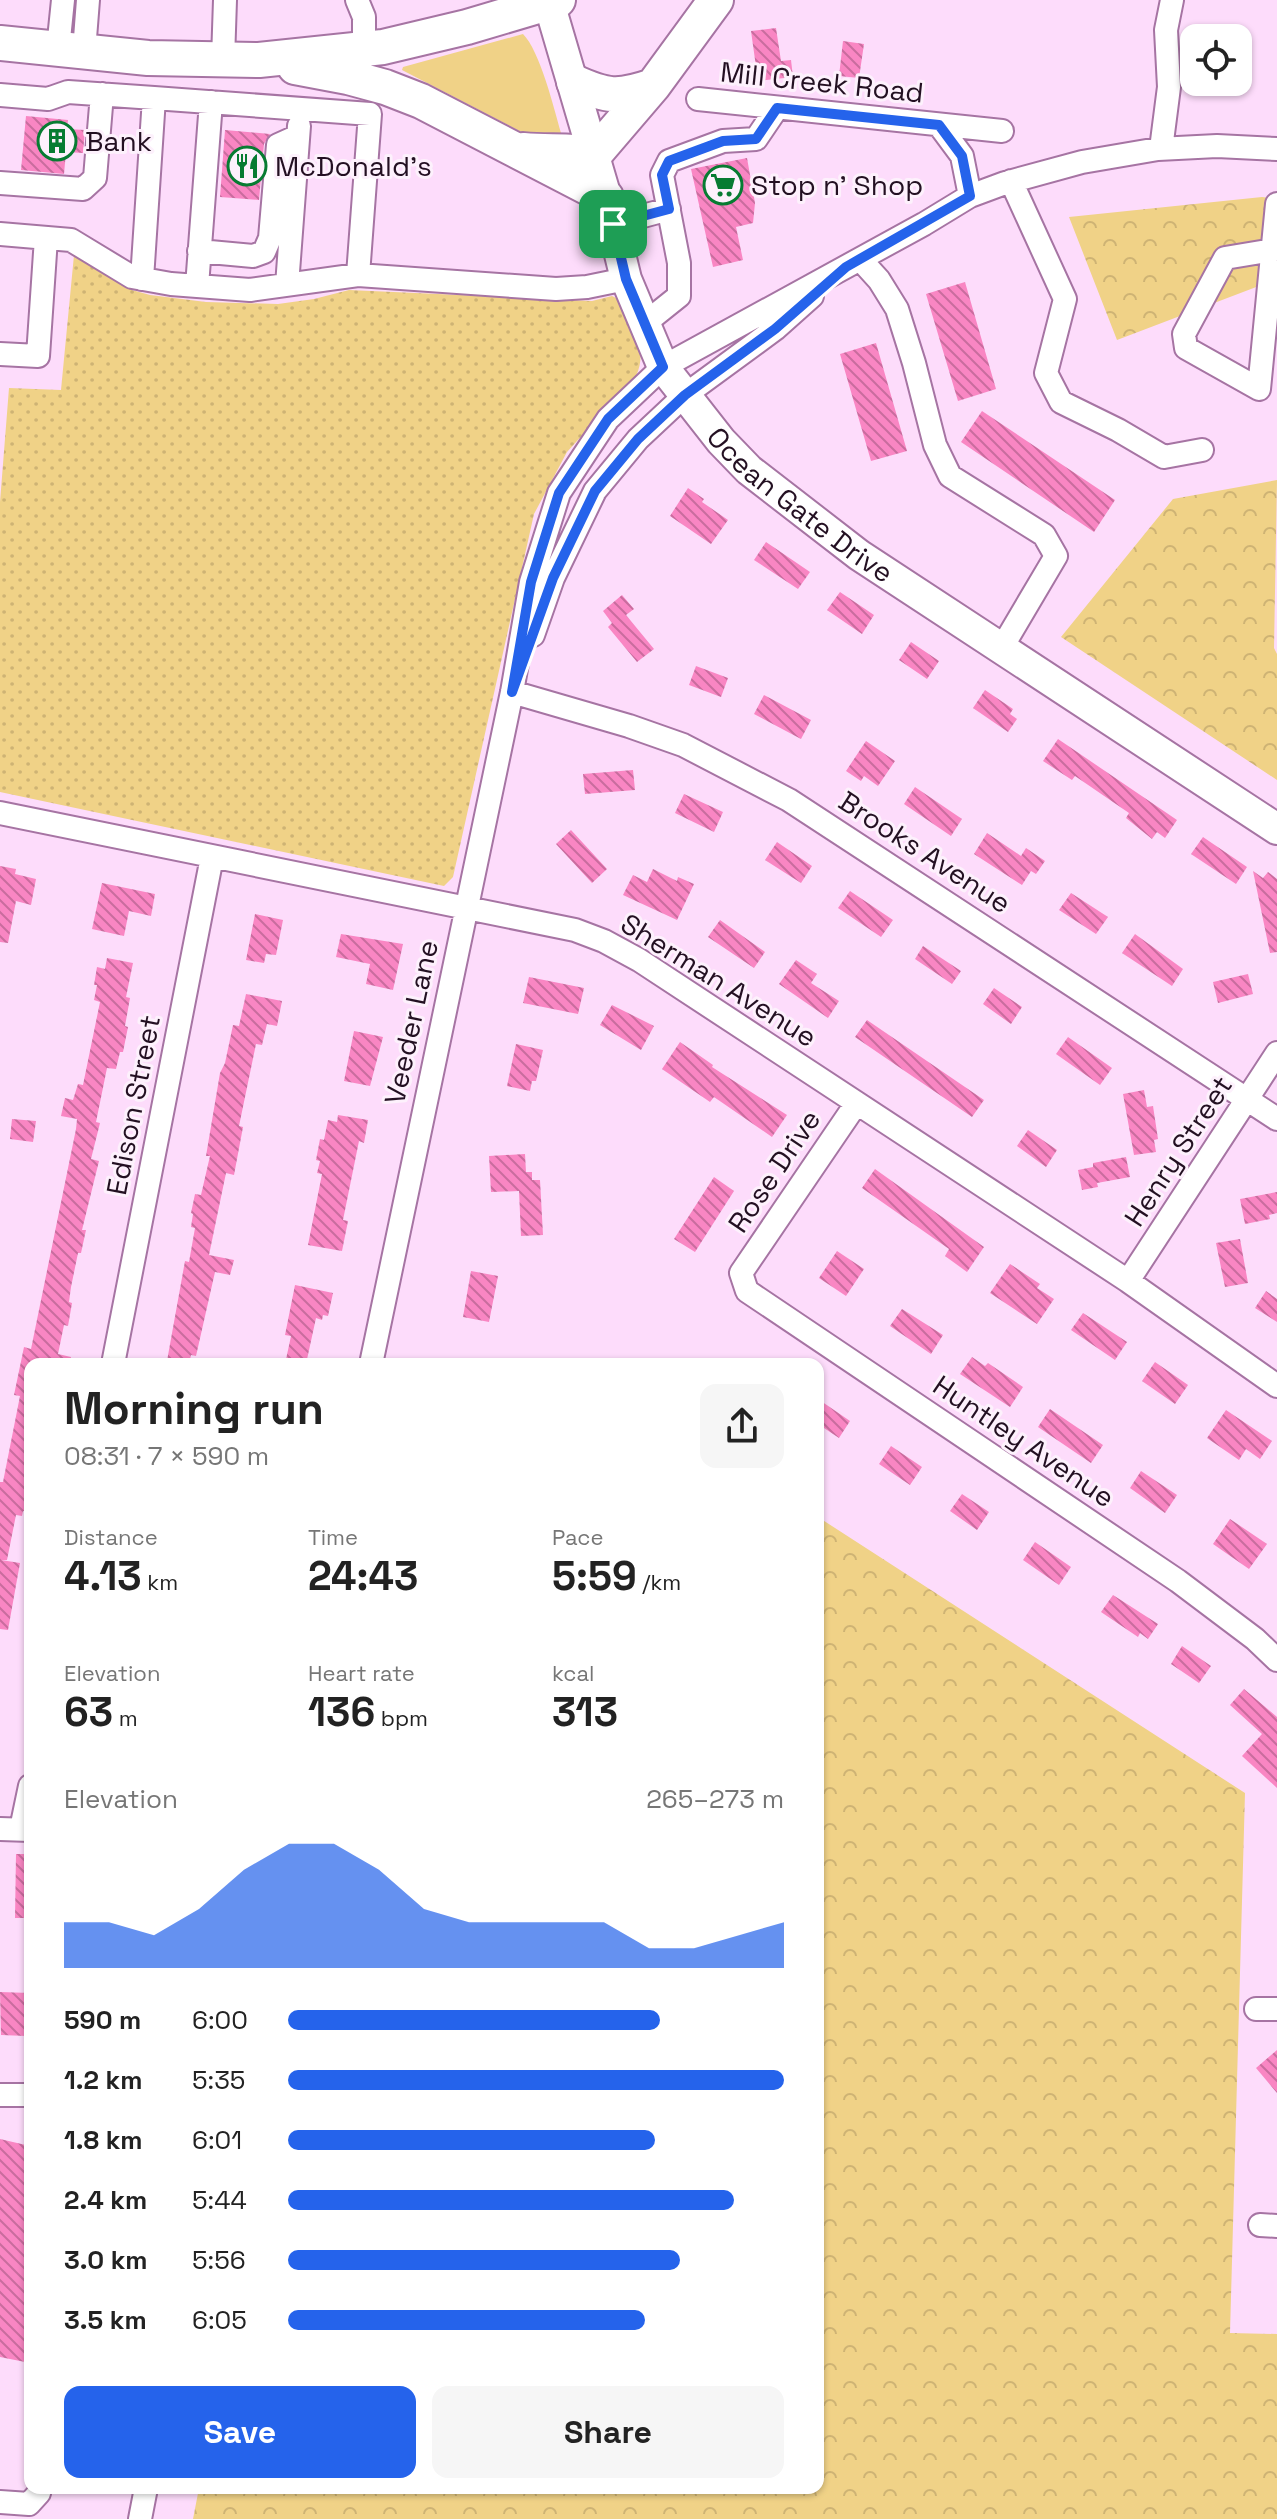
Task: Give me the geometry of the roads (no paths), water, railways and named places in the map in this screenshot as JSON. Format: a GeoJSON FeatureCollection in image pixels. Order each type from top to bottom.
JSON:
{"type":"FeatureCollection","features":[{"type":"Feature","properties":{"kind":"highway"},"geometry":{"type":"LineString","coordinates":[[515,149],[548,153],[572,150],[594,155],[653,86],[716,0]]}},
{"type":"Feature","properties":{"kind":"highway"},"geometry":{"type":"LineString","coordinates":[[0,43],[148,58],[259,60],[383,47],[467,27],[551,1]]}},
{"type":"Feature","properties":{"kind":"highway"},"geometry":{"type":"LineString","coordinates":[[259,60],[348,77],[421,101],[515,149],[610,210]]}},
{"type":"Feature","properties":{"kind":"highway"},"geometry":{"type":"LineString","coordinates":[[574,82],[595,92],[624,96],[653,86]]}},
{"type":"Feature","properties":{"kind":"main road","name":"Ocean Gate Drive"},"geometry":{"type":"LineString","coordinates":[[551,1],[610,210],[626,279],[663,367],[721,441],[749,470],[790,504],[859,555],[1277,829]]}},
{"type":"Feature","properties":{"kind":"street"},"geometry":{"type":"LineString","coordinates":[[63,0],[71,50]]}},
{"type":"Feature","properties":{"kind":"street"},"geometry":{"type":"LineString","coordinates":[[71,50],[88,0]]}},
{"type":"Feature","properties":{"kind":"street"},"geometry":{"type":"LineString","coordinates":[[223,60],[225,0]]}},
{"type":"Feature","properties":{"kind":"street"},"geometry":{"type":"LineString","coordinates":[[357,0],[364,17],[364,49]]}},
{"type":"Feature","properties":{"kind":"street"},"geometry":{"type":"LineString","coordinates":[[1161,149],[1169,87],[1166,30],[1172,0]]}},
{"type":"Feature","properties":{"kind":"street"},"geometry":{"type":"LineString","coordinates":[[0,95],[48,99],[68,92],[370,114],[358,275]]}},
{"type":"Feature","properties":{"kind":"street"},"geometry":{"type":"LineString","coordinates":[[0,183],[83,189],[95,178],[102,94]]}},
{"type":"Feature","properties":{"kind":"street"},"geometry":{"type":"LineString","coordinates":[[142,279],[154,98]]}},
{"type":"Feature","properties":{"kind":"street","name":"Mill Creek Road"},"geometry":{"type":"LineString","coordinates":[[698,99],[1002,131]]}},
{"type":"Feature","properties":{"kind":"street"},"geometry":{"type":"LineString","coordinates":[[197,286],[211,102]]}},
{"type":"Feature","properties":{"kind":"street"},"geometry":{"type":"LineString","coordinates":[[644,324],[679,296],[679,263],[662,175],[669,161],[723,141],[756,139],[777,108]]}},
{"type":"Feature","properties":{"kind":"street"},"geometry":{"type":"LineString","coordinates":[[287,285],[300,109]]}},
{"type":"Feature","properties":{"kind":"street","name":"Mill Creek Road"},"geometry":{"type":"LineString","coordinates":[[939,125],[962,156],[970,196]]}},
{"type":"Feature","properties":{"kind":"street"},"geometry":{"type":"LineString","coordinates":[[199,251],[253,256],[264,252],[270,238],[278,145],[298,136]]}},
{"type":"Feature","properties":{"kind":"street"},"geometry":{"type":"LineString","coordinates":[[663,367],[970,196],[1011,181],[1082,162],[1161,149],[1217,146],[1277,149]]}},
{"type":"Feature","properties":{"kind":"street"},"geometry":{"type":"LineString","coordinates":[[1011,181],[1065,299],[1046,373],[1061,402],[1164,457],[1202,450]]}},
{"type":"Feature","properties":{"kind":"street"},"geometry":{"type":"LineString","coordinates":[[1273,250],[1225,258],[1184,334],[1186,348],[1259,389],[1264,343],[1273,250],[1277,204]]}},
{"type":"Feature","properties":{"kind":"street"},"geometry":{"type":"LineString","coordinates":[[610,210],[669,209]]}},
{"type":"Feature","properties":{"kind":"street"},"geometry":{"type":"LineString","coordinates":[[0,234],[71,240],[132,277],[250,290],[358,275],[556,289],[587,287],[626,279]]}},
{"type":"Feature","properties":{"kind":"street"},"geometry":{"type":"LineString","coordinates":[[0,354],[38,356],[46,238]]}},
{"type":"Feature","properties":{"kind":"street"},"geometry":{"type":"LineString","coordinates":[[685,395],[775,329],[853,263]]}},
{"type":"Feature","properties":{"kind":"street"},"geometry":{"type":"LineString","coordinates":[[853,263],[879,280],[897,309],[935,445],[950,476],[1044,535],[1056,556],[1001,649]]}},
{"type":"Feature","properties":{"kind":"street","name":"Veeder Lane"},"geometry":{"type":"LineString","coordinates":[[372,1358],[512,692],[531,582],[559,493],[608,419],[663,367]]}},
{"type":"Feature","properties":{"kind":"street","name":"Veeder Lane"},"geometry":{"type":"LineString","coordinates":[[512,692],[553,578],[595,491],[638,439],[685,395]]}},
{"type":"Feature","properties":{"kind":"street","name":"Brooks Avenue"},"geometry":{"type":"LineString","coordinates":[[512,692],[683,745],[789,800],[1277,1119]]}},
{"type":"Feature","properties":{"kind":"street","name":"Sherman Avenue"},"geometry":{"type":"LineString","coordinates":[[0,813],[575,930],[604,941],[639,960],[1128,1281],[1277,1386]]}},
{"type":"Feature","properties":{"kind":"street","name":"Edison Street"},"geometry":{"type":"LineString","coordinates":[[114,1358],[212,857]]}},
{"type":"Feature","properties":{"kind":"street","name":"Henry Street"},"geometry":{"type":"LineString","coordinates":[[1128,1281],[1277,1053]]}},
{"type":"Feature","properties":{"kind":"street","name":"Rose Drive"},"geometry":{"type":"LineString","coordinates":[[741,1273],[856,1104]]}},
{"type":"Feature","properties":{"kind":"street","name":"Huntley Avenue"},"geometry":{"type":"LineString","coordinates":[[741,1273],[747,1291],[1178,1581],[1255,1639],[1277,1660]]}},
{"type":"Feature","properties":{"kind":"street"},"geometry":{"type":"LineString","coordinates":[[17,1829],[24,1806]]}},
{"type":"Feature","properties":{"kind":"street"},"geometry":{"type":"LineString","coordinates":[[0,2095],[24,2095]]}},
{"type":"Feature","properties":{"kind":"street"},"geometry":{"type":"LineString","coordinates":[[0,2502],[29,2504],[38,2494]]}},
{"type":"Feature","properties":{"kind":"street"},"geometry":{"type":"LineString","coordinates":[[140,2519],[145,2494]]}},
{"type":"Feature","properties":{"kind":"place","name":"Bank"},"geometry":{"type":"Point","coordinates":[57,141]}},
{"type":"Feature","properties":{"kind":"place","name":"McDonald's"},"geometry":{"type":"Point","coordinates":[247,166]}},
{"type":"Feature","properties":{"kind":"place","name":"Stop n' Shop"},"geometry":{"type":"Point","coordinates":[723,185]}}]}
